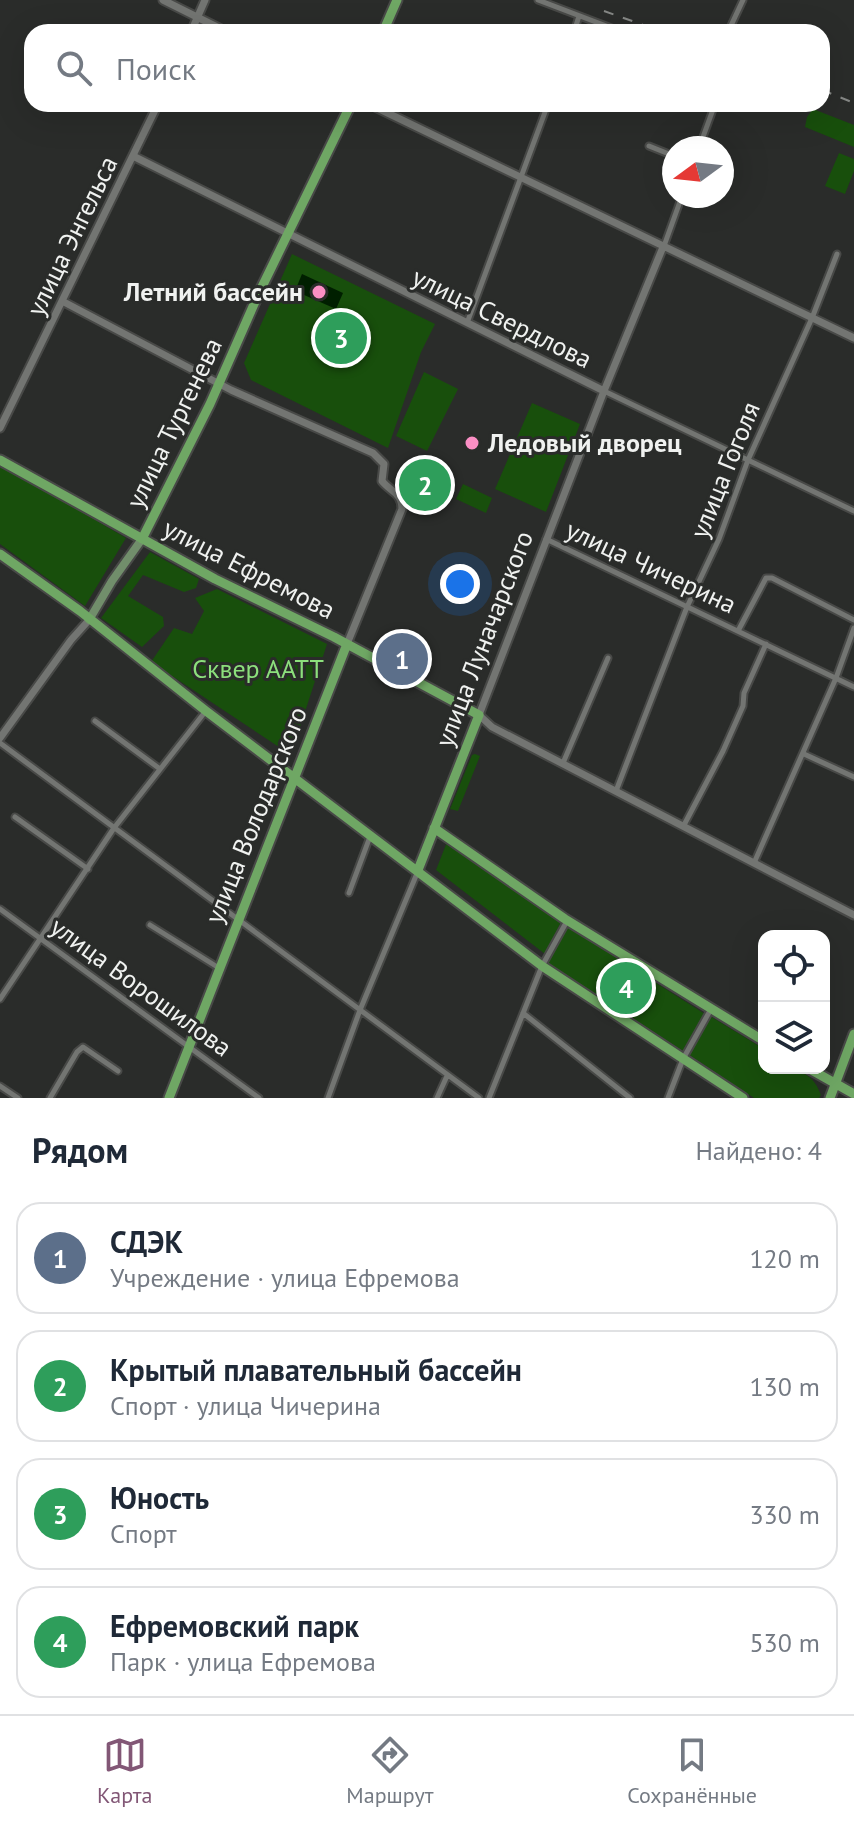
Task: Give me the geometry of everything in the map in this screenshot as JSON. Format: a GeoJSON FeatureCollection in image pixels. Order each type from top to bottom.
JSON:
{"type":"FeatureCollection","features":[{"type":"Feature","properties":{"kind":"main road"},"geometry":{"type":"LineString","coordinates":[[386,24],[397,0]]}},
{"type":"Feature","properties":{"kind":"main road","name":"улица Тургенева"},"geometry":{"type":"LineString","coordinates":[[89,620],[142,539],[347,112]]}},
{"type":"Feature","properties":{"kind":"main road","name":"улица Ефремова"},"geometry":{"type":"LineString","coordinates":[[1,460],[142,539],[479,715]]}},
{"type":"Feature","properties":{"kind":"main road"},"geometry":{"type":"LineString","coordinates":[[0,554],[542,966],[743,1098]]}},
{"type":"Feature","properties":{"kind":"main road","name":"улица Володарского"},"geometry":{"type":"LineString","coordinates":[[169,1098],[347,644]]}},
{"type":"Feature","properties":{"kind":"main road","name":"улица Луначарского"},"geometry":{"type":"LineString","coordinates":[[418,870],[479,715]]}},
{"type":"Feature","properties":{"kind":"main road"},"geometry":{"type":"LineString","coordinates":[[434,828],[567,921],[758,1037]]}},
{"type":"Feature","properties":{"kind":"main road"},"geometry":{"type":"LineString","coordinates":[[830,1098],[854,1034]]}},
{"type":"Feature","properties":{"kind":"main road"},"geometry":{"type":"LineString","coordinates":[[818,1074],[854,1094]]}},
{"type":"Feature","properties":{"kind":"street"},"geometry":{"type":"LineString","coordinates":[[163,0],[212,24]]}},
{"type":"Feature","properties":{"kind":"street"},"geometry":{"type":"LineString","coordinates":[[195,24],[205,0]]}},
{"type":"Feature","properties":{"kind":"street"},"geometry":{"type":"LineString","coordinates":[[538,0],[600,24]]}},
{"type":"Feature","properties":{"kind":"street"},"geometry":{"type":"LineString","coordinates":[[732,24],[743,0]]}},
{"type":"Feature","properties":{"kind":"street"},"geometry":{"type":"LineString","coordinates":[[576,24],[579,16]]}},
{"type":"Feature","properties":{"kind":"street","name":"улица Энгельса"},"geometry":{"type":"LineString","coordinates":[[0,428],[154,112]]}},
{"type":"Feature","properties":{"kind":"street"},"geometry":{"type":"LineString","coordinates":[[385,112],[854,338]]}},
{"type":"Feature","properties":{"kind":"street"},"geometry":{"type":"LineString","coordinates":[[467,324],[545,112]]}},
{"type":"Feature","properties":{"kind":"street"},"geometry":{"type":"LineString","coordinates":[[703,136],[712,112]]}},
{"type":"Feature","properties":{"kind":"street"},"geometry":{"type":"LineString","coordinates":[[649,146],[662,151]]}},
{"type":"Feature","properties":{"kind":"street","name":"улица Свердлова"},"geometry":{"type":"LineString","coordinates":[[133,156],[467,324],[854,511]]}},
{"type":"Feature","properties":{"kind":"street","name":"улица Луначарского"},"geometry":{"type":"LineString","coordinates":[[479,715],[678,208]]}},
{"type":"Feature","properties":{"kind":"street","name":"улица Гоголя"},"geometry":{"type":"LineString","coordinates":[[616,791],[687,607],[719,539],[748,460],[812,318],[837,254]]}},
{"type":"Feature","properties":{"kind":"street"},"geometry":{"type":"LineString","coordinates":[[62,301],[219,383]]}},
{"type":"Feature","properties":{"kind":"street","name":"улица Володарского"},"geometry":{"type":"LineString","coordinates":[[219,383],[381,458],[384,464],[382,481],[402,501],[402,509],[347,644]]}},
{"type":"Feature","properties":{"kind":"street","name":"улица Чичерина"},"geometry":{"type":"LineString","coordinates":[[546,539],[854,687]]}},
{"type":"Feature","properties":{"kind":"street","name":"улица Чичерина"},"geometry":{"type":"LineString","coordinates":[[738,631],[766,578],[854,620]]}},
{"type":"Feature","properties":{"kind":"street","name":"улица Тургенева"},"geometry":{"type":"LineString","coordinates":[[0,741],[71,640],[89,620]]}},
{"type":"Feature","properties":{"kind":"street"},"geometry":{"type":"LineString","coordinates":[[753,864],[804,754],[854,628]]}},
{"type":"Feature","properties":{"kind":"street"},"geometry":{"type":"LineString","coordinates":[[684,825],[723,751],[766,644]]}},
{"type":"Feature","properties":{"kind":"street"},"geometry":{"type":"LineString","coordinates":[[563,763],[608,658]]}},
{"type":"Feature","properties":{"kind":"street"},"geometry":{"type":"LineString","coordinates":[[0,999],[114,828],[206,711]]}},
{"type":"Feature","properties":{"kind":"street"},"geometry":{"type":"LineString","coordinates":[[479,715],[492,727],[854,915]]}},
{"type":"Feature","properties":{"kind":"street"},"geometry":{"type":"LineString","coordinates":[[95,721],[160,769]]}},
{"type":"Feature","properties":{"kind":"street"},"geometry":{"type":"LineString","coordinates":[[0,741],[479,1098]]}},
{"type":"Feature","properties":{"kind":"street"},"geometry":{"type":"LineString","coordinates":[[804,754],[854,777]]}},
{"type":"Feature","properties":{"kind":"street"},"geometry":{"type":"LineString","coordinates":[[15,817],[88,869]]}},
{"type":"Feature","properties":{"kind":"street"},"geometry":{"type":"LineString","coordinates":[[349,893],[371,834]]}},
{"type":"Feature","properties":{"kind":"street","name":"улица Луначарского"},"geometry":{"type":"LineString","coordinates":[[328,1098],[360,1010],[418,870]]}},
{"type":"Feature","properties":{"kind":"street","name":"улица Ворошилова"},"geometry":{"type":"LineString","coordinates":[[0,909],[259,1098]]}},
{"type":"Feature","properties":{"kind":"street"},"geometry":{"type":"LineString","coordinates":[[489,1098],[542,966],[567,921]]}},
{"type":"Feature","properties":{"kind":"street","name":"улица Володарского"},"geometry":{"type":"LineString","coordinates":[[150,925],[219,968]]}},
{"type":"Feature","properties":{"kind":"street"},"geometry":{"type":"LineString","coordinates":[[668,1098],[683,1059],[712,1008]]}},
{"type":"Feature","properties":{"kind":"street"},"geometry":{"type":"LineString","coordinates":[[523,1013],[630,1098]]}},
{"type":"Feature","properties":{"kind":"street"},"geometry":{"type":"LineString","coordinates":[[50,1098],[83,1047],[118,1071]]}},
{"type":"Feature","properties":{"kind":"street"},"geometry":{"type":"LineString","coordinates":[[437,1098],[447,1076]]}},
{"type":"Feature","properties":{"kind":"street"},"geometry":{"type":"LineString","coordinates":[[0,1086],[18,1098]]}},
{"type":"Feature","properties":{"kind":"green space"},"geometry":{"type":"Polygon","coordinates":[[[811,112],[821,112],[854,125],[854,147],[805,127],[811,112]]]}},
{"type":"Feature","properties":{"kind":"green space"},"geometry":{"type":"Polygon","coordinates":[[[839,153],[854,159],[854,171],[845,194],[825,186],[839,153]]]}},
{"type":"Feature","properties":{"kind":"green space"},"geometry":{"type":"Polygon","coordinates":[[[292,254],[435,324],[421,352],[388,448],[251,380],[244,363],[292,254]]]}},
{"type":"Feature","properties":{"kind":"green space"},"geometry":{"type":"Polygon","coordinates":[[[424,372],[458,389],[427,451],[396,436],[424,372]]]}},
{"type":"Feature","properties":{"kind":"green space"},"geometry":{"type":"Polygon","coordinates":[[[532,403],[580,424],[546,512],[495,489],[532,403]]]}},
{"type":"Feature","properties":{"kind":"green space"},"geometry":{"type":"Polygon","coordinates":[[[0,464],[126,538],[85,606],[0,544],[0,464]]]}},
{"type":"Feature","properties":{"kind":"green space"},"geometry":{"type":"Polygon","coordinates":[[[463,484],[492,498],[486,513],[456,499],[463,484]]]}},
{"type":"Feature","properties":{"kind":"green space","name":"Сквер ААТТ"},"geometry":{"type":"Polygon","coordinates":[[[150,552],[199,579],[196,588],[184,592],[143,575],[128,596],[163,617],[164,626],[142,647],[101,618],[150,552]]]}},
{"type":"Feature","properties":{"kind":"green space","name":"Сквер ААТТ"},"geometry":{"type":"Polygon","coordinates":[[[217,589],[327,644],[291,755],[151,662],[174,628],[192,634],[204,611],[195,598],[217,589]]]}},
{"type":"Feature","properties":{"kind":"green space"},"geometry":{"type":"Polygon","coordinates":[[[472,755],[480,756],[458,811],[450,809],[472,755]]]}},
{"type":"Feature","properties":{"kind":"green space"},"geometry":{"type":"Polygon","coordinates":[[[447,842],[562,920],[545,954],[436,870],[447,842]]]}},
{"type":"Feature","properties":{"kind":"green space"},"geometry":{"type":"Polygon","coordinates":[[[566,926],[705,1014],[683,1051],[548,963],[566,926]]]}},
{"type":"Feature","properties":{"kind":"green space"},"geometry":{"type":"Polygon","coordinates":[[[710,1016],[758,1045],[758,1074],[805,1074],[812,1079],[821,1095],[819,1098],[754,1098],[688,1054],[710,1016]]]}},
{"type":"Feature","properties":{"kind":"shaded area","name":"Летний бассейн"},"geometry":{"type":"Polygon","coordinates":[[[302,274],[343,293],[336,309],[295,291],[302,274]]]}},
{"type":"Feature","properties":{"kind":"railway"},"geometry":{"type":"LineString","coordinates":[[604,11],[641,24]]}},
{"type":"Feature","properties":{"kind":"railway"},"geometry":{"type":"LineString","coordinates":[[830,93],[854,103]]}},
{"type":"Feature","properties":{"kind":"place","name":"Летний бассейн"},"geometry":{"type":"Point","coordinates":[319,292]}},
{"type":"Feature","properties":{"kind":"place","name":"Юность"},"geometry":{"type":"Point","coordinates":[341,338]}},
{"type":"Feature","properties":{"kind":"place","name":"Ледовый дворец"},"geometry":{"type":"Point","coordinates":[472,443]}},
{"type":"Feature","properties":{"kind":"place","name":"Крытый плавательный бассейн"},"geometry":{"type":"Point","coordinates":[425,485]}},
{"type":"Feature","properties":{"kind":"place","name":"СДЭК"},"geometry":{"type":"Point","coordinates":[402,659]}},
{"type":"Feature","properties":{"kind":"place","name":"Ефремовский парк"},"geometry":{"type":"Point","coordinates":[626,988]}}]}
